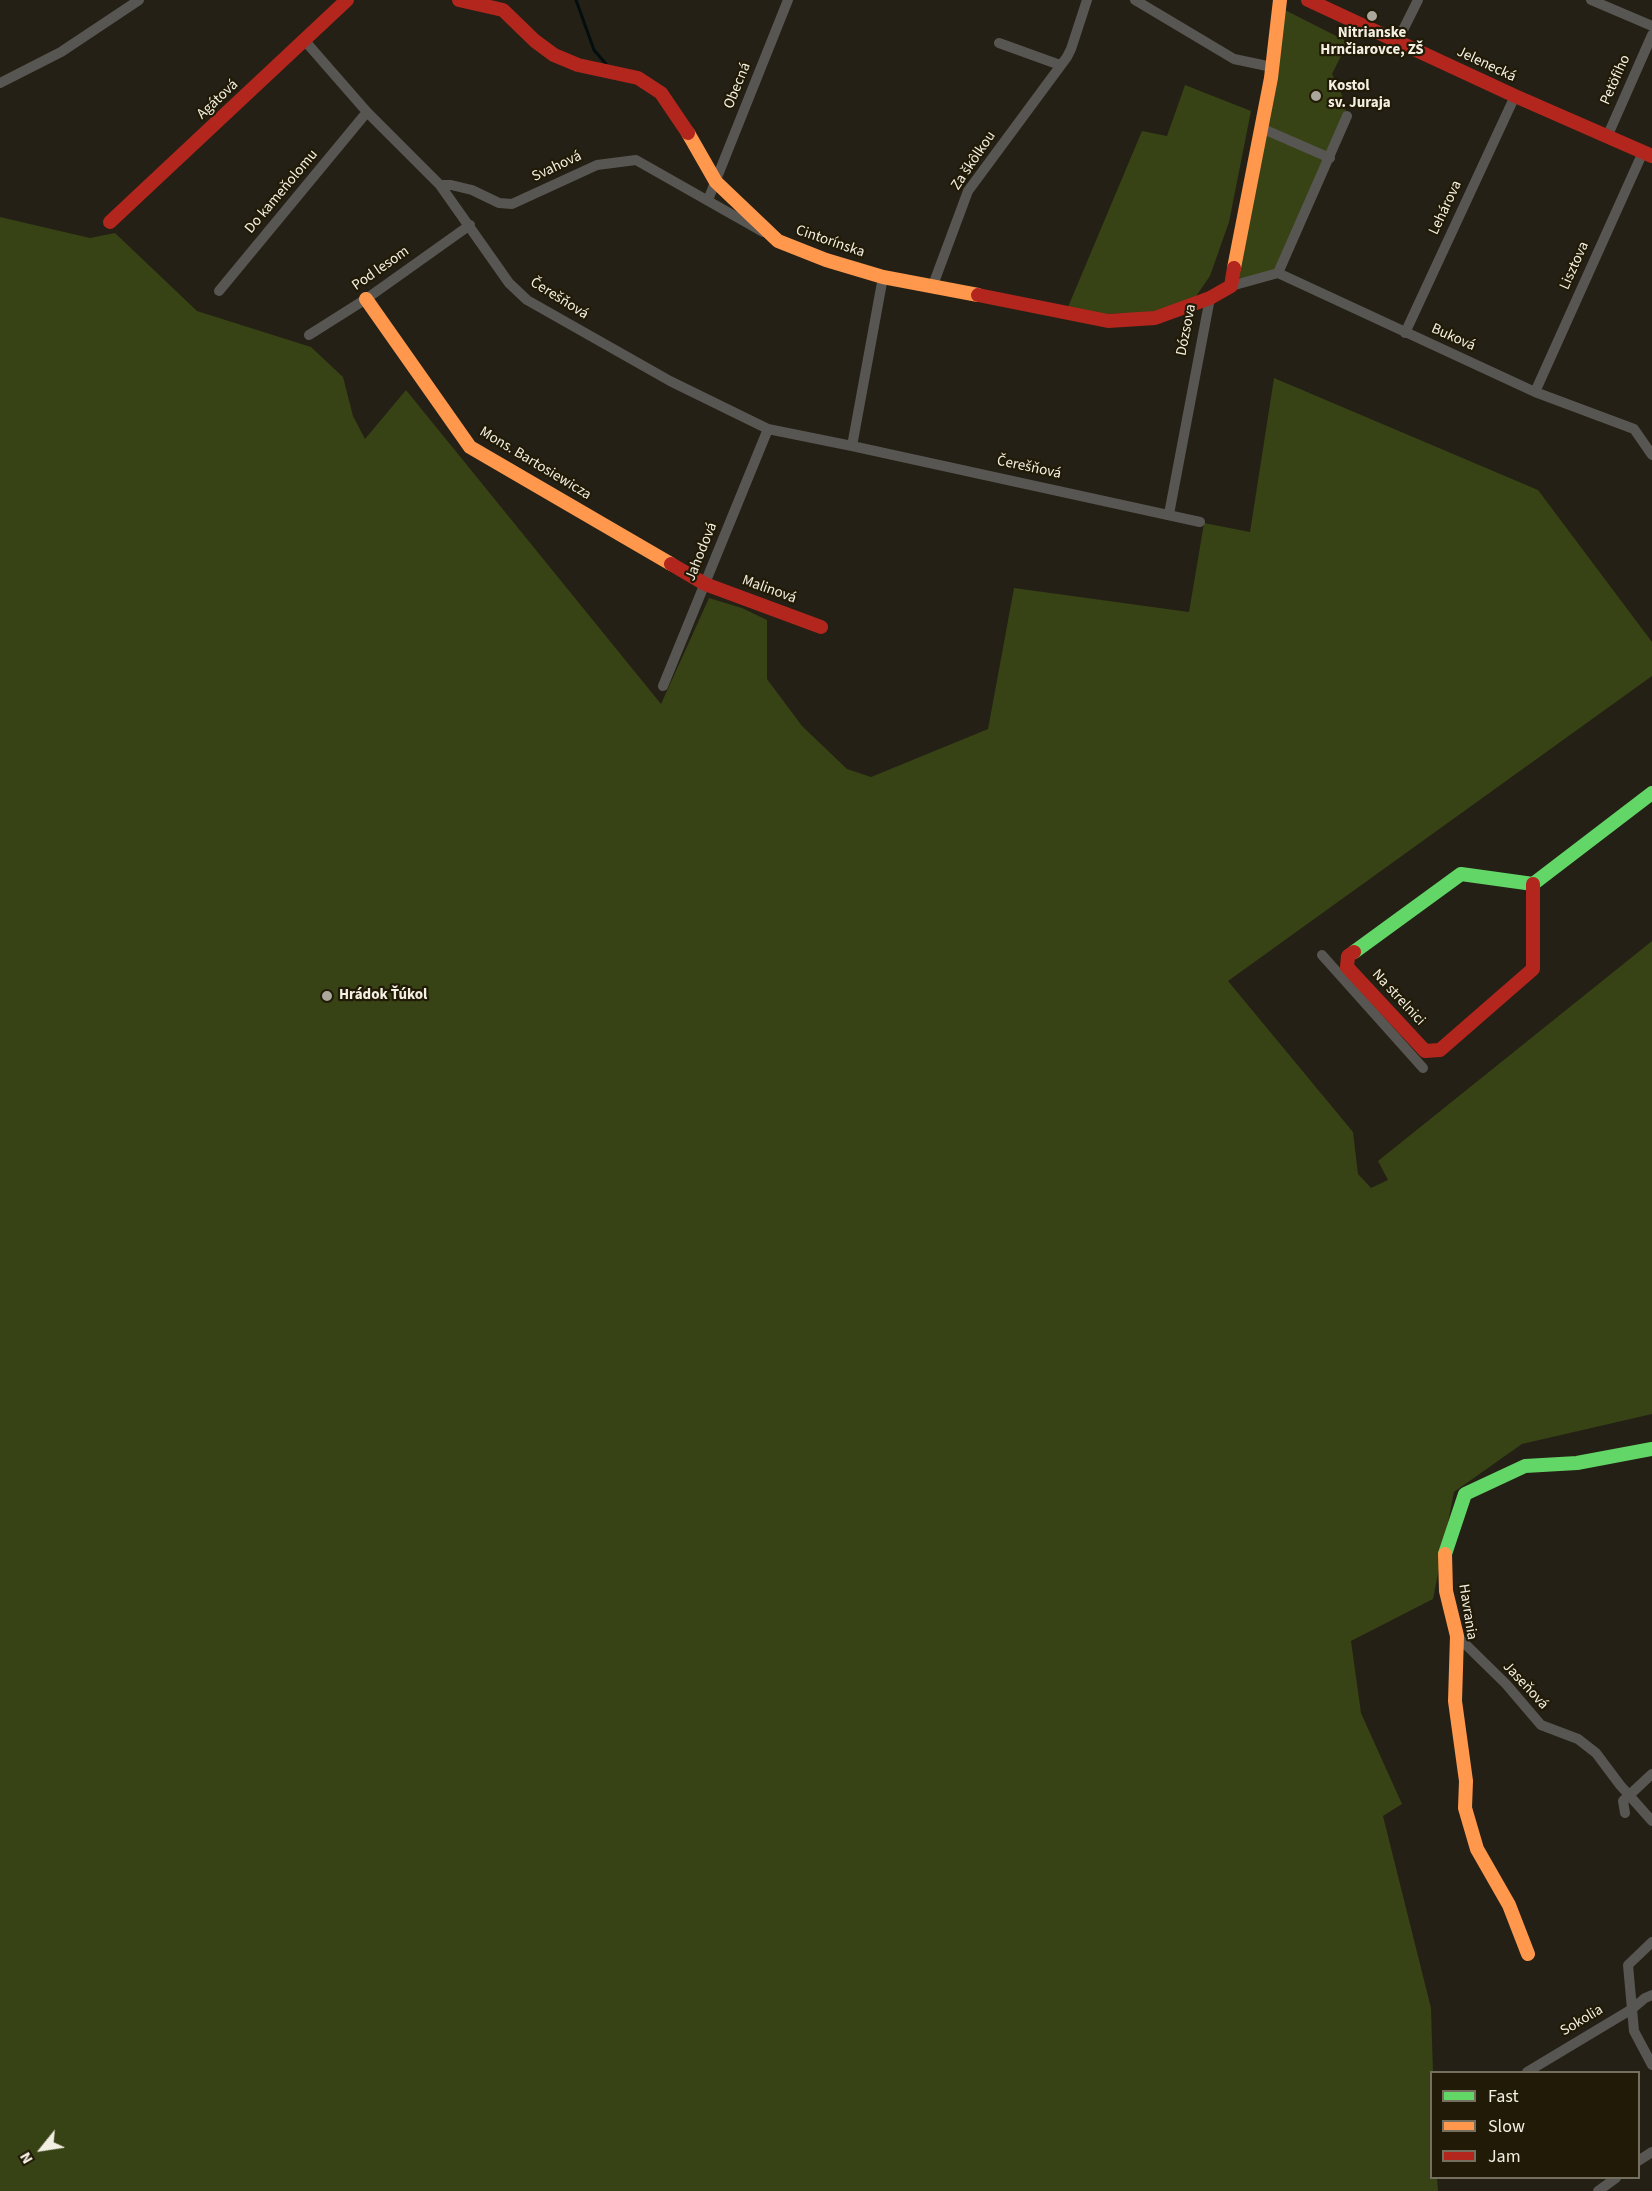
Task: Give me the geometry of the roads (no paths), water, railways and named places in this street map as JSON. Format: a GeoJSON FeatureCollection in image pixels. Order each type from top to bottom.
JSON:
{"type":"FeatureCollection","features":[{"type":"Feature","properties":{"kind":"street"},"geometry":{"type":"LineString","coordinates":[[0,83],[61,52],[139,0]]}},
{"type":"Feature","properties":{"kind":"street","name":"Agátová"},"geometry":{"type":"LineString","coordinates":[[110,222],[347,0]]}},
{"type":"Feature","properties":{"kind":"street","name":"Cintorínska"},"geometry":{"type":"LineString","coordinates":[[459,0],[503,10],[527,34],[554,55],[578,65],[638,78],[661,93],[680,118],[716,182],[778,241],[826,260],[883,277],[1108,321],[1155,318],[1210,298]]}},
{"type":"Feature","properties":{"kind":"street","name":"Obecná"},"geometry":{"type":"LineString","coordinates":[[708,200],[788,0]]}},
{"type":"Feature","properties":{"kind":"street"},"geometry":{"type":"LineString","coordinates":[[1135,0],[1234,59],[1272,67]]}},
{"type":"Feature","properties":{"kind":"street"},"geometry":{"type":"LineString","coordinates":[[1280,0],[1272,67],[1231,286],[1278,273],[1347,116]]}},
{"type":"Feature","properties":{"kind":"street","name":"Jelenecká"},"geometry":{"type":"LineString","coordinates":[[1308,0],[1515,96],[1648,154]]}},
{"type":"Feature","properties":{"kind":"street"},"geometry":{"type":"LineString","coordinates":[[1397,42],[1418,0]]}},
{"type":"Feature","properties":{"kind":"street"},"geometry":{"type":"LineString","coordinates":[[1591,0],[1652,26]]}},
{"type":"Feature","properties":{"kind":"street","name":"Za škôlkou"},"geometry":{"type":"LineString","coordinates":[[933,285],[968,191],[1071,49],[1084,1]]}},
{"type":"Feature","properties":{"kind":"street","name":"Petöfiho"},"geometry":{"type":"LineString","coordinates":[[1607,137],[1652,36]]}},
{"type":"Feature","properties":{"kind":"street","name":"Čerešňová"},"geometry":{"type":"LineString","coordinates":[[304,41],[367,112],[440,185],[509,283],[527,300],[670,381],[768,429],[1200,522]]}},
{"type":"Feature","properties":{"kind":"street"},"geometry":{"type":"LineString","coordinates":[[999,43],[1060,65]]}},
{"type":"Feature","properties":{"kind":"street","name":"Lehárova"},"geometry":{"type":"LineString","coordinates":[[1405,333],[1515,96]]}},
{"type":"Feature","properties":{"kind":"street","name":"Do kameňolomu"},"geometry":{"type":"LineString","coordinates":[[219,291],[367,112]]}},
{"type":"Feature","properties":{"kind":"street"},"geometry":{"type":"LineString","coordinates":[[1261,128],[1330,158]]}},
{"type":"Feature","properties":{"kind":"street","name":"Lisztova"},"geometry":{"type":"LineString","coordinates":[[1535,392],[1648,154]]}},
{"type":"Feature","properties":{"kind":"street","name":"Svahová"},"geometry":{"type":"LineString","coordinates":[[440,185],[472,190],[499,203],[512,204],[597,165],[636,160],[778,241]]}},
{"type":"Feature","properties":{"kind":"street","name":"Pod lesom"},"geometry":{"type":"LineString","coordinates":[[309,335],[366,299],[470,225]]}},
{"type":"Feature","properties":{"kind":"street","name":"Buková"},"geometry":{"type":"LineString","coordinates":[[1278,273],[1535,392],[1634,429],[1652,455]]}},
{"type":"Feature","properties":{"kind":"street"},"geometry":{"type":"LineString","coordinates":[[852,446],[883,277]]}},
{"type":"Feature","properties":{"kind":"street","name":"Dózsova"},"geometry":{"type":"LineString","coordinates":[[1169,514],[1210,298],[1231,286]]}},
{"type":"Feature","properties":{"kind":"street","name":"Mons. Bartosiewicza"},"geometry":{"type":"LineString","coordinates":[[366,299],[470,447],[705,584]]}},
{"type":"Feature","properties":{"kind":"street","name":"Jahodová"},"geometry":{"type":"LineString","coordinates":[[663,686],[768,429]]}},
{"type":"Feature","properties":{"kind":"street","name":"Malinová"},"geometry":{"type":"LineString","coordinates":[[705,584],[821,627]]}},
{"type":"Feature","properties":{"kind":"street"},"geometry":{"type":"LineString","coordinates":[[1533,884],[1652,793]]}},
{"type":"Feature","properties":{"kind":"street","name":"Na strelnici"},"geometry":{"type":"LineString","coordinates":[[1461,874],[1533,884],[1533,969],[1440,1050],[1425,1051],[1399,1032],[1361,990],[1347,967],[1348,956],[1461,874]]}},
{"type":"Feature","properties":{"kind":"street"},"geometry":{"type":"LineString","coordinates":[[1322,955],[1361,990]]}},
{"type":"Feature","properties":{"kind":"street"},"geometry":{"type":"LineString","coordinates":[[1399,1032],[1423,1068]]}},
{"type":"Feature","properties":{"kind":"street","name":"Havrania"},"geometry":{"type":"LineString","coordinates":[[1528,1954],[1509,1905],[1477,1849],[1465,1808],[1466,1781],[1455,1701],[1457,1636],[1446,1591],[1444,1555],[1465,1494],[1525,1466],[1577,1463],[1652,1449]]}},
{"type":"Feature","properties":{"kind":"street","name":"Jaseňová"},"geometry":{"type":"LineString","coordinates":[[1457,1636],[1506,1684],[1541,1725],[1578,1739],[1596,1753],[1652,1821]]}},
{"type":"Feature","properties":{"kind":"street"},"geometry":{"type":"LineString","coordinates":[[1625,1813],[1623,1801],[1652,1774]]}},
{"type":"Feature","properties":{"kind":"street"},"geometry":{"type":"LineString","coordinates":[[1652,1942],[1628,1965],[1634,2031],[1652,2065]]}},
{"type":"Feature","properties":{"kind":"street","name":"Sokolia"},"geometry":{"type":"LineString","coordinates":[[1530,2071],[1652,1995]]}},
{"type":"Feature","properties":{"kind":"street"},"geometry":{"type":"LineString","coordinates":[[1598,2191],[1616,2179]]}},
{"type":"Feature","properties":{"kind":"waterway"},"geometry":{"type":"LineString","coordinates":[[576,0],[594,50],[606,64]]}},
{"type":"Feature","properties":{"kind":"place","name":"Nitrianske Hrnčiarovce, ZŠ"},"geometry":{"type":"Point","coordinates":[1372,16]}},
{"type":"Feature","properties":{"kind":"place","name":"Kostol sv. Juraja"},"geometry":{"type":"Point","coordinates":[1316,96]}},
{"type":"Feature","properties":{"kind":"place","name":"Hrádok Ťúkol"},"geometry":{"type":"Point","coordinates":[327,996]}}]}
